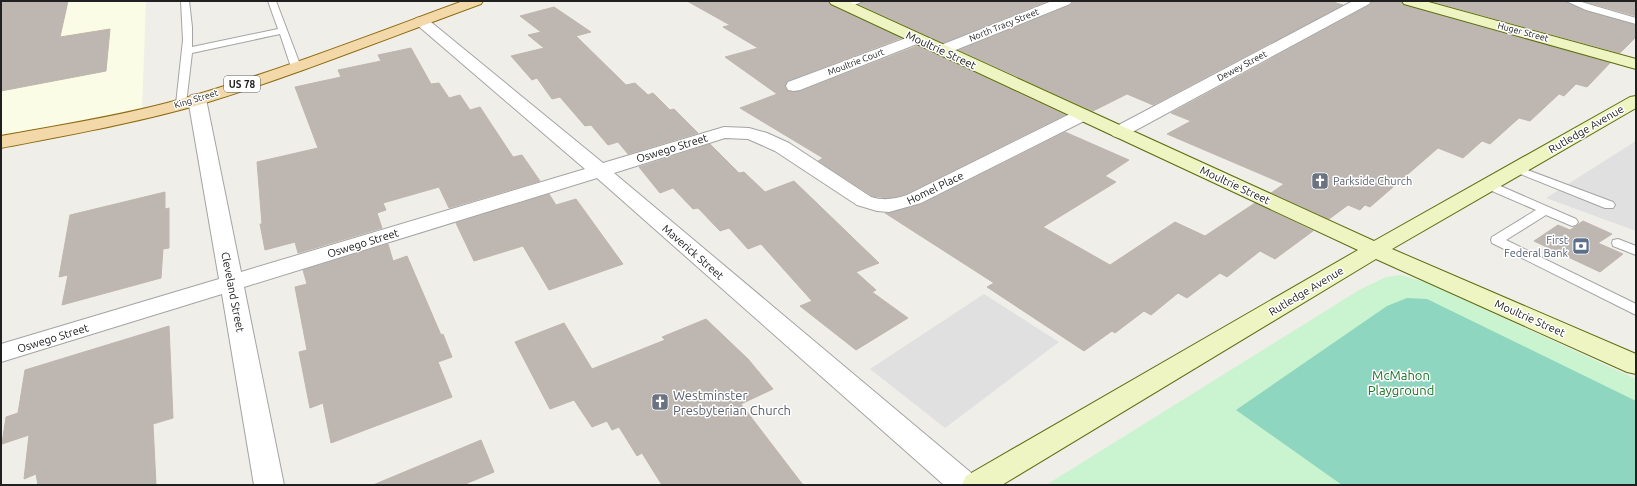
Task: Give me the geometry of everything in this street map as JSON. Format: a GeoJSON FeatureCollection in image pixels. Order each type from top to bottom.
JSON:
{"type":"FeatureCollection","features":[{"type":"Feature","properties":{"kind":"main road","name":"King Street"},"geometry":{"type":"LineString","coordinates":[[1,142],[121,118],[189,102],[296,66],[476,1]]}},
{"type":"Feature","properties":{"kind":"street","name":"North Tracy Street"},"geometry":{"type":"LineString","coordinates":[[942,50],[1065,1]]}},
{"type":"Feature","properties":{"kind":"street","name":"Dewey Street"},"geometry":{"type":"LineString","coordinates":[[1119,132],[1364,1]]}},
{"type":"Feature","properties":{"kind":"street","name":"Huger Street"},"geometry":{"type":"LineString","coordinates":[[1410,1],[1636,64]]}},
{"type":"Feature","properties":{"kind":"street","name":"Moultrie Street"},"geometry":{"type":"LineString","coordinates":[[847,2],[917,39],[1375,250],[1636,365]]}},
{"type":"Feature","properties":{"kind":"street","name":"Maverick Street"},"geometry":{"type":"LineString","coordinates":[[421,21],[600,171],[964,485]]}},
{"type":"Feature","properties":{"kind":"street","name":"Moultrie Court"},"geometry":{"type":"LineString","coordinates":[[794,86],[917,39]]}},
{"type":"Feature","properties":{"kind":"street","name":"Rutledge Avenue"},"geometry":{"type":"LineString","coordinates":[[977,485],[1375,250],[1636,100]]}},
{"type":"Feature","properties":{"kind":"street","name":"Cleveland Street"},"geometry":{"type":"LineString","coordinates":[[189,102],[232,283],[269,485]]}},
{"type":"Feature","properties":{"kind":"street","name":"Homel Place"},"geometry":{"type":"LineString","coordinates":[[724,133],[735,131],[758,135],[776,142],[864,201],[873,205],[882,206],[894,205],[914,199],[1082,115]]}},
{"type":"Feature","properties":{"kind":"street","name":"Oswego Street"},"geometry":{"type":"LineString","coordinates":[[1,353],[724,133]]}},
{"type":"Feature","properties":{"kind":"lane"},"geometry":{"type":"LineString","coordinates":[[185,1],[188,17],[186,75],[189,102]]}},
{"type":"Feature","properties":{"kind":"lane"},"geometry":{"type":"LineString","coordinates":[[272,1],[296,66]]}},
{"type":"Feature","properties":{"kind":"lane"},"geometry":{"type":"LineString","coordinates":[[1570,1],[1636,21]]}},
{"type":"Feature","properties":{"kind":"lane"},"geometry":{"type":"LineString","coordinates":[[187,51],[283,31]]}},
{"type":"Feature","properties":{"kind":"lane"},"geometry":{"type":"LineString","coordinates":[[1517,169],[1609,205]]}},
{"type":"Feature","properties":{"kind":"lane"},"geometry":{"type":"LineString","coordinates":[[1489,185],[1572,222]]}},
{"type":"Feature","properties":{"kind":"lane"},"geometry":{"type":"LineString","coordinates":[[1545,210],[1497,240],[1636,310]]}},
{"type":"Feature","properties":{"kind":"lane"},"geometry":{"type":"LineString","coordinates":[[1618,243],[1636,251]]}},
{"type":"Feature","properties":{"kind":"shaded area"},"geometry":{"type":"Polygon","coordinates":[[[1,1],[146,1],[142,109],[1,136],[1,1]]]}},
{"type":"Feature","properties":{"kind":"shaded area"},"geometry":{"type":"Polygon","coordinates":[[[1636,141],[1636,231],[1546,198],[1636,141]]]}},
{"type":"Feature","properties":{"kind":"shaded area"},"geometry":{"type":"Polygon","coordinates":[[[984,294],[1059,342],[945,428],[870,369],[984,294]]]}},
{"type":"Feature","properties":{"kind":"green space","name":"McMahon Playground"},"geometry":{"type":"Polygon","coordinates":[[[1401,275],[1425,282],[1636,379],[1636,485],[1046,485],[1359,290],[1386,277],[1401,275]]]}},
{"type":"Feature","properties":{"kind":"green space","name":"McMahon Playground"},"geometry":{"type":"Polygon","coordinates":[[[1407,298],[1427,299],[1636,401],[1636,485],[1342,485],[1236,410],[1387,306],[1407,298]]]}},
{"type":"Feature","properties":{"kind":"building"},"geometry":{"type":"Polygon","coordinates":[[[1,1],[68,1],[60,37],[110,29],[106,71],[1,91],[1,1]]]}},
{"type":"Feature","properties":{"kind":"building"},"geometry":{"type":"Polygon","coordinates":[[[687,1],[828,1],[830,5],[901,38],[787,81],[785,87],[788,91],[801,91],[917,46],[1065,115],[906,194],[889,198],[872,196],[818,161],[823,158],[740,108],[777,94],[725,57],[758,48],[723,27],[730,25],[687,1]]]}},
{"type":"Feature","properties":{"kind":"building"},"geometry":{"type":"Polygon","coordinates":[[[864,1],[1048,1],[943,43],[859,4],[864,1]]]}},
{"type":"Feature","properties":{"kind":"building"},"geometry":{"type":"Polygon","coordinates":[[[1073,1],[1330,1],[1343,5],[1153,105],[1127,94],[1093,111],[959,50],[1071,5],[1073,1]]]}},
{"type":"Feature","properties":{"kind":"building"},"geometry":{"type":"Polygon","coordinates":[[[1372,1],[1401,1],[1404,5],[1610,63],[1587,87],[1576,84],[1564,96],[1559,94],[1530,121],[1519,118],[1490,144],[1482,141],[1463,158],[1438,148],[1370,207],[1365,205],[1360,210],[1348,205],[1329,219],[1271,193],[1284,184],[1167,134],[1191,121],[1171,113],[1370,5],[1372,1]]]}},
{"type":"Feature","properties":{"kind":"building"},"geometry":{"type":"Polygon","coordinates":[[[1431,1],[1565,1],[1585,11],[1636,25],[1636,37],[1620,53],[1431,1]]]}},
{"type":"Feature","properties":{"kind":"building"},"geometry":{"type":"Polygon","coordinates":[[[1583,1],[1636,1],[1636,16],[1583,1]]]}},
{"type":"Feature","properties":{"kind":"building"},"geometry":{"type":"Polygon","coordinates":[[[554,7],[591,32],[576,36],[626,85],[635,83],[648,95],[653,93],[670,110],[674,109],[698,133],[628,154],[618,142],[608,145],[591,125],[585,126],[560,97],[552,99],[537,78],[532,80],[511,56],[544,48],[528,35],[541,32],[520,16],[554,7]]]}},
{"type":"Feature","properties":{"kind":"building"},"geometry":{"type":"Polygon","coordinates":[[[411,48],[431,84],[439,83],[449,98],[460,95],[470,110],[480,107],[513,157],[522,155],[540,181],[449,208],[439,187],[383,203],[386,210],[377,213],[382,228],[298,253],[295,242],[265,250],[260,224],[262,224],[257,162],[318,148],[295,87],[341,77],[338,70],[381,61],[378,55],[411,48]]]}},
{"type":"Feature","properties":{"kind":"building"},"geometry":{"type":"Polygon","coordinates":[[[1065,132],[1129,160],[1105,176],[1116,182],[1043,227],[1110,265],[1175,222],[1205,236],[1255,203],[1313,231],[1275,259],[1260,251],[1227,277],[1220,273],[1187,298],[1178,293],[1151,315],[1144,311],[1115,333],[1112,331],[1084,351],[987,287],[994,283],[885,213],[922,204],[1065,132]]]}},
{"type":"Feature","properties":{"kind":"building"},"geometry":{"type":"Polygon","coordinates":[[[710,144],[739,173],[744,172],[765,192],[794,181],[879,263],[856,272],[876,290],[872,292],[908,318],[856,350],[800,306],[812,301],[761,244],[748,249],[729,228],[720,231],[698,208],[693,209],[673,188],[660,193],[639,167],[710,144]]]}},
{"type":"Feature","properties":{"kind":"building"},"geometry":{"type":"Polygon","coordinates":[[[165,192],[165,209],[169,208],[169,248],[163,249],[161,278],[62,305],[68,275],[59,277],[70,215],[165,192]]]}},
{"type":"Feature","properties":{"kind":"building"},"geometry":{"type":"Polygon","coordinates":[[[549,194],[556,205],[576,199],[623,264],[549,290],[523,246],[474,261],[456,223],[549,194]]]}},
{"type":"Feature","properties":{"kind":"building"},"geometry":{"type":"Polygon","coordinates":[[[1583,221],[1612,234],[1598,243],[1623,254],[1600,272],[1534,241],[1558,225],[1570,230],[1583,221]]]}},
{"type":"Feature","properties":{"kind":"building"},"geometry":{"type":"Polygon","coordinates":[[[388,244],[393,261],[407,256],[441,335],[443,334],[452,357],[438,362],[452,397],[331,443],[323,403],[310,408],[299,352],[307,350],[295,287],[307,284],[303,270],[388,244]]]}},
{"type":"Feature","properties":{"kind":"building","name":"Westminster Presbyterian Church"},"geometry":{"type":"Polygon","coordinates":[[[706,319],[748,359],[773,389],[741,404],[803,485],[662,485],[642,453],[637,456],[619,427],[612,430],[607,421],[592,427],[574,400],[550,409],[515,342],[564,323],[592,369],[665,340],[662,337],[706,319]]]}},
{"type":"Feature","properties":{"kind":"building"},"geometry":{"type":"Polygon","coordinates":[[[169,326],[173,418],[153,424],[156,485],[38,485],[36,474],[24,479],[29,435],[2,444],[6,417],[18,413],[25,370],[169,326]]]}},
{"type":"Feature","properties":{"kind":"building"},"geometry":{"type":"Polygon","coordinates":[[[481,440],[494,472],[463,485],[373,485],[481,440]]]}},
{"type":"Feature","properties":{"kind":"place","name":"Parkside Church"},"geometry":{"type":"Point","coordinates":[1320,181]}},
{"type":"Feature","properties":{"kind":"place","name":"First Federal Bank"},"geometry":{"type":"Point","coordinates":[1581,246]}},
{"type":"Feature","properties":{"kind":"place","name":"Westminster Presbyterian Church"},"geometry":{"type":"Point","coordinates":[660,402]}}]}
